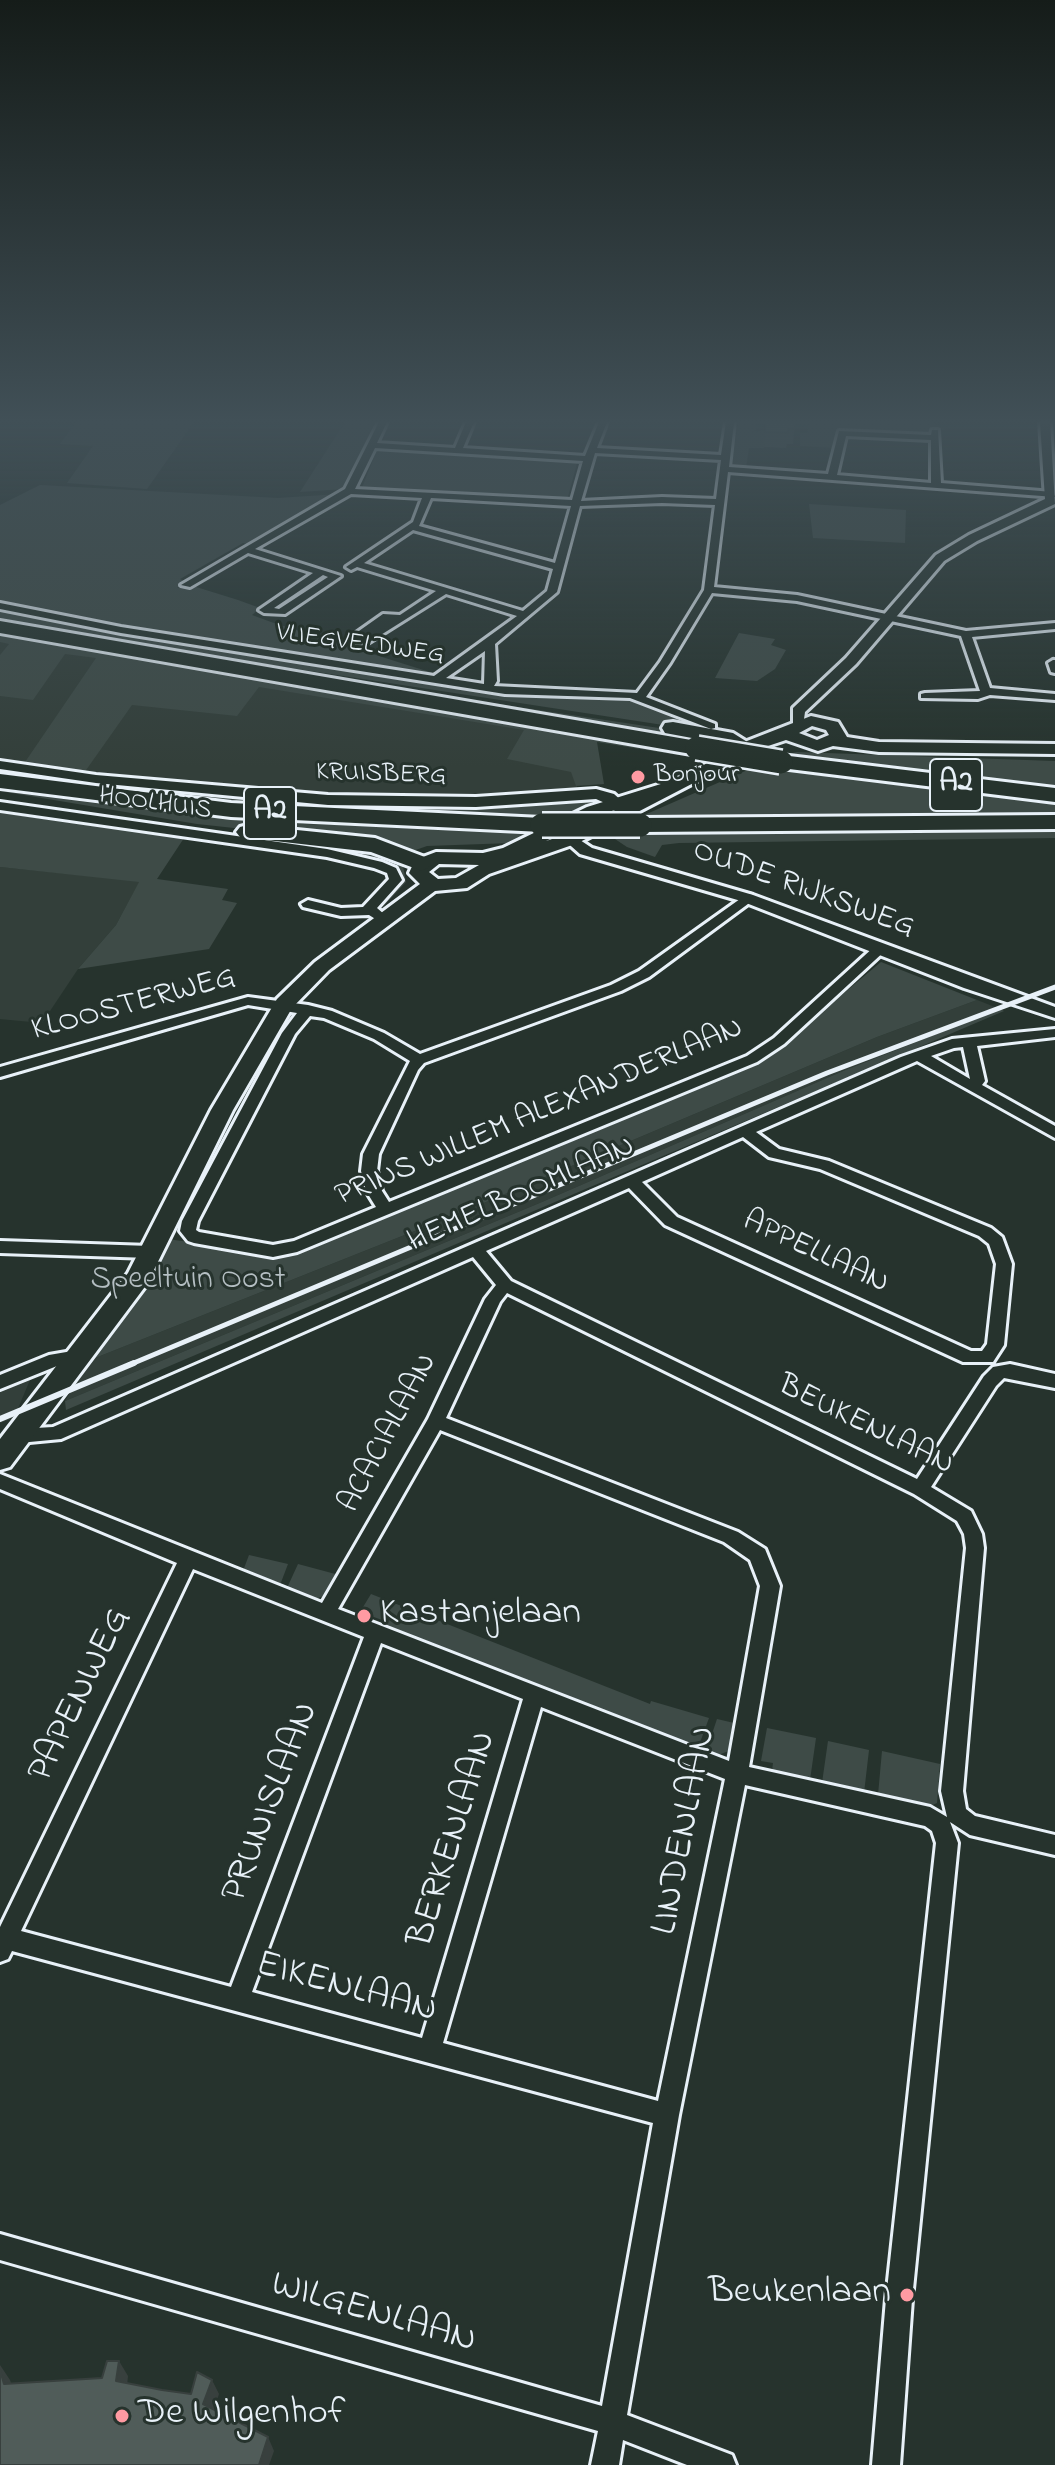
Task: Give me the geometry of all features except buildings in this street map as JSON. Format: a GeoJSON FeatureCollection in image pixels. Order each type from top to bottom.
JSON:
{"type":"FeatureCollection","features":[{"type":"Feature","properties":{"kind":"highway","name":"A2"},"geometry":{"type":"LineString","coordinates":[[0,627],[781,762],[1055,795]]}},
{"type":"Feature","properties":{"kind":"highway","name":"A2"},"geometry":{"type":"LineString","coordinates":[[259,673],[325,675],[677,728],[725,738],[749,750]]}},
{"type":"Feature","properties":{"kind":"highway","name":"A2"},"geometry":{"type":"LineString","coordinates":[[0,781],[231,810],[391,821],[542,825],[1055,822]]}},
{"type":"Feature","properties":{"kind":"highway","name":"A2"},"geometry":{"type":"LineString","coordinates":[[0,798],[140,820],[375,845],[427,874]]}},
{"type":"Feature","properties":{"kind":"main road"},"geometry":{"type":"LineString","coordinates":[[801,725],[822,746],[837,738],[891,746],[1055,749]]}},
{"type":"Feature","properties":{"kind":"main road"},"geometry":{"type":"LineString","coordinates":[[0,1459],[131,1288],[222,1110],[322,966],[427,874],[442,857],[474,866],[571,839],[801,725],[832,726],[837,738]]}},
{"type":"Feature","properties":{"kind":"main road"},"geometry":{"type":"LineString","coordinates":[[427,874],[456,886],[474,866],[510,852],[586,814],[679,783]]}},
{"type":"Feature","properties":{"kind":"main road"},"geometry":{"type":"LineString","coordinates":[[571,839],[571,829],[607,812],[616,803]]}},
{"type":"Feature","properties":{"kind":"street"},"geometry":{"type":"LineString","coordinates":[[186,585],[269,537]]}},
{"type":"Feature","properties":{"kind":"street"},"geometry":{"type":"LineString","coordinates":[[321,572],[264,610],[281,612],[397,537]]}},
{"type":"Feature","properties":{"kind":"street"},"geometry":{"type":"LineString","coordinates":[[449,537],[558,567]]}},
{"type":"Feature","properties":{"kind":"street"},"geometry":{"type":"LineString","coordinates":[[438,679],[490,643],[552,592],[566,537]]}},
{"type":"Feature","properties":{"kind":"street"},"geometry":{"type":"LineString","coordinates":[[640,697],[665,663],[709,590],[716,537]]}},
{"type":"Feature","properties":{"kind":"street"},"geometry":{"type":"LineString","coordinates":[[801,725],[940,558],[975,537]]}},
{"type":"Feature","properties":{"kind":"street"},"geometry":{"type":"LineString","coordinates":[[247,550],[336,576]]}},
{"type":"Feature","properties":{"kind":"street"},"geometry":{"type":"LineString","coordinates":[[356,564],[525,615]]}},
{"type":"Feature","properties":{"kind":"street"},"geometry":{"type":"LineString","coordinates":[[709,590],[787,597],[966,634],[1055,626]]}},
{"type":"Feature","properties":{"kind":"street"},"geometry":{"type":"LineString","coordinates":[[402,618],[444,591]]}},
{"type":"Feature","properties":{"kind":"street","name":"VLIEGVELDWEG"},"geometry":{"type":"LineString","coordinates":[[0,606],[164,637],[487,688],[640,697],[711,726]]}},
{"type":"Feature","properties":{"kind":"street"},"geometry":{"type":"LineString","coordinates":[[966,634],[987,692]]}},
{"type":"Feature","properties":{"kind":"street"},"geometry":{"type":"LineString","coordinates":[[487,688],[491,681],[490,643]]}},
{"type":"Feature","properties":{"kind":"street"},"geometry":{"type":"LineString","coordinates":[[925,696],[978,696],[987,692],[1055,697]]}},
{"type":"Feature","properties":{"kind":"street","name":"KRUISBERG"},"geometry":{"type":"LineString","coordinates":[[0,765],[96,779],[328,800],[476,802],[596,794],[609,797],[616,803]]}},
{"type":"Feature","properties":{"kind":"street","name":"HOOLHUIS"},"geometry":{"type":"LineString","coordinates":[[0,806],[327,853],[378,865],[392,871],[396,880],[373,902],[378,916]]}},
{"type":"Feature","properties":{"kind":"street","name":"OUDE RIJKSWEG"},"geometry":{"type":"LineString","coordinates":[[571,839],[581,848],[594,853],[747,898],[1055,1013]]}},
{"type":"Feature","properties":{"kind":"street"},"geometry":{"type":"LineString","coordinates":[[386,1210],[372,1181],[371,1154],[412,1068],[419,1060],[630,981],[670,958],[747,898]]}},
{"type":"Feature","properties":{"kind":"street"},"geometry":{"type":"LineString","coordinates":[[308,904],[378,916]]}},
{"type":"Feature","properties":{"kind":"street","name":"PRINS WILLEM ALEXANDERLAAN"},"geometry":{"type":"LineString","coordinates":[[296,1006],[289,1033],[187,1227],[190,1234],[283,1250],[752,1059],[779,1041],[880,949]]}},
{"type":"Feature","properties":{"kind":"street","name":"KLOOSTERWEG"},"geometry":{"type":"LineString","coordinates":[[0,1072],[237,1002],[296,1006],[369,1031],[419,1060]]}},
{"type":"Feature","properties":{"kind":"street","name":"HEMELBOOMLAAN"},"geometry":{"type":"LineString","coordinates":[[19,1436],[55,1434],[919,1056],[969,1042],[1055,1033]]}},
{"type":"Feature","properties":{"kind":"street"},"geometry":{"type":"LineString","coordinates":[[969,1042],[978,1081],[972,1087]]}},
{"type":"Feature","properties":{"kind":"street"},"geometry":{"type":"LineString","coordinates":[[919,1056],[1055,1133]]}},
{"type":"Feature","properties":{"kind":"street"},"geometry":{"type":"LineString","coordinates":[[745,1131],[774,1153],[824,1165],[985,1232],[996,1241],[1004,1264],[993,1365],[920,1489]]}},
{"type":"Feature","properties":{"kind":"street","name":"APPELLAAN"},"geometry":{"type":"LineString","coordinates":[[631,1180],[671,1221],[969,1357],[1010,1371],[1055,1381]]}},
{"type":"Feature","properties":{"kind":"street"},"geometry":{"type":"LineString","coordinates":[[0,1247],[150,1252]]}},
{"type":"Feature","properties":{"kind":"street","name":"BEUKENLAAN"},"geometry":{"type":"LineString","coordinates":[[475,1249],[505,1285],[920,1489],[964,1516],[975,1541],[899,2299],[886,2465]]}},
{"type":"Feature","properties":{"kind":"street","name":"ACACIALAAN"},"geometry":{"type":"LineString","coordinates":[[327,1611],[436,1421],[493,1299],[505,1285]]}},
{"type":"Feature","properties":{"kind":"street"},"geometry":{"type":"LineString","coordinates":[[0,1382],[55,1360],[78,1356]]}},
{"type":"Feature","properties":{"kind":"street","name":"LINDENLAAN"},"geometry":{"type":"LineString","coordinates":[[436,1421],[731,1537],[758,1555],[770,1586],[737,1774],[667,2115],[605,2465]]}},
{"type":"Feature","properties":{"kind":"street"},"geometry":{"type":"LineString","coordinates":[[0,1481],[534,1697],[737,1774],[1055,1845]]}},
{"type":"Feature","properties":{"kind":"street","name":"PAPENWEG"},"geometry":{"type":"LineString","coordinates":[[3,1945],[188,1559]]}},
{"type":"Feature","properties":{"kind":"street","name":"PRUNISLAAN"},"geometry":{"type":"LineString","coordinates":[[238,1999],[375,1633]]}},
{"type":"Feature","properties":{"kind":"street","name":"BERKENLAAN"},"geometry":{"type":"LineString","coordinates":[[430,2049],[534,1697]]}},
{"type":"Feature","properties":{"kind":"street","name":"EIKENLAAN"},"geometry":{"type":"LineString","coordinates":[[3,1945],[238,1999],[667,2115]]}},
{"type":"Feature","properties":{"kind":"street","name":"WILGENLAAN"},"geometry":{"type":"LineString","coordinates":[[0,2247],[612,2422],[722,2465]]}},
{"type":"Feature","properties":{"kind":"shaded area"},"geometry":{"type":"Polygon","coordinates":[[[0,635],[533,727],[571,761],[578,791],[474,800],[329,797],[98,776],[0,762],[0,635]]]}},
{"type":"Feature","properties":{"kind":"shaded area"},"geometry":{"type":"Polygon","coordinates":[[[0,867],[140,881],[116,925],[78,969],[42,1023],[0,1019],[0,867]]]}},
{"type":"Feature","properties":{"kind":"shaded area"},"geometry":{"type":"Polygon","coordinates":[[[977,1000],[1000,1009],[843,1071],[542,1202],[65,1401],[90,1360],[460,1213],[877,1037],[977,1000]]]}},
{"type":"Feature","properties":{"kind":"shaded area"},"geometry":{"type":"Polygon","coordinates":[[[32,1375],[14,1418],[0,1423],[0,1388],[32,1375]]]}},
{"type":"Feature","properties":{"kind":"green space"},"geometry":{"type":"Polygon","coordinates":[[[0,537],[265,537],[251,545],[243,543],[180,579],[186,582],[177,588],[193,586],[238,600],[260,608],[252,615],[436,674],[119,629],[0,604],[0,537]]]}},
{"type":"Feature","properties":{"kind":"green space"},"geometry":{"type":"Polygon","coordinates":[[[813,537],[905,537],[905,543],[813,537]]]}},
{"type":"Feature","properties":{"kind":"green space"},"geometry":{"type":"Polygon","coordinates":[[[0,610],[163,641],[516,696],[635,697],[693,721],[709,732],[141,645],[0,620],[0,610]]]}},
{"type":"Feature","properties":{"kind":"green space"},"geometry":{"type":"Polygon","coordinates":[[[739,633],[775,639],[771,645],[786,650],[775,669],[757,681],[715,678],[739,633]]]}},
{"type":"Feature","properties":{"kind":"green space"},"geometry":{"type":"Polygon","coordinates":[[[0,635],[701,753],[678,755],[597,742],[604,784],[576,786],[571,772],[507,759],[524,730],[259,687],[237,716],[132,705],[84,773],[23,765],[96,658],[65,654],[33,700],[0,696],[0,655],[9,644],[0,642],[0,635]]]}},
{"type":"Feature","properties":{"kind":"green space"},"geometry":{"type":"Polygon","coordinates":[[[370,685],[686,732],[721,747],[484,704],[370,685]]]}},
{"type":"Feature","properties":{"kind":"green space"},"geometry":{"type":"Polygon","coordinates":[[[797,752],[1055,761],[1055,788],[780,756],[797,752]]]}},
{"type":"Feature","properties":{"kind":"green space"},"geometry":{"type":"Polygon","coordinates":[[[759,765],[955,791],[1055,800],[1055,817],[635,819],[759,765]]]}},
{"type":"Feature","properties":{"kind":"green space"},"geometry":{"type":"Polygon","coordinates":[[[0,769],[153,789],[324,803],[488,806],[596,800],[563,819],[281,807],[0,775],[0,769]]]}},
{"type":"Feature","properties":{"kind":"green space"},"geometry":{"type":"Polygon","coordinates":[[[0,791],[163,812],[304,824],[536,831],[511,843],[427,846],[407,853],[364,842],[197,824],[0,791]]]}},
{"type":"Feature","properties":{"kind":"green space"},"geometry":{"type":"Polygon","coordinates":[[[0,813],[184,838],[157,879],[228,889],[222,900],[237,903],[209,949],[78,969],[116,925],[139,882],[0,867],[0,813]]]}},
{"type":"Feature","properties":{"kind":"green space"},"geometry":{"type":"Polygon","coordinates":[[[1055,830],[1055,838],[679,843],[662,845],[655,857],[627,847],[609,835],[1055,830]]]}},
{"type":"Feature","properties":{"kind":"green space"},"geometry":{"type":"Polygon","coordinates":[[[252,837],[359,850],[399,859],[406,882],[378,912],[375,909],[401,881],[395,869],[252,837]]]}},
{"type":"Feature","properties":{"kind":"green space","name":"Speeltuin Oost"},"geometry":{"type":"Polygon","coordinates":[[[881,962],[977,1000],[877,1037],[460,1213],[90,1360],[139,1297],[167,1239],[288,1255],[764,1060],[881,962]]]}},
{"type":"Feature","properties":{"kind":"green space"},"geometry":{"type":"Polygon","coordinates":[[[1000,1009],[1004,1011],[66,1410],[65,1401],[542,1202],[843,1071],[1000,1009]]]}},
{"type":"Feature","properties":{"kind":"green space"},"geometry":{"type":"Polygon","coordinates":[[[249,1555],[288,1564],[280,1585],[243,1571],[249,1555]]]}},
{"type":"Feature","properties":{"kind":"green space"},"geometry":{"type":"Polygon","coordinates":[[[298,1564],[339,1575],[327,1595],[315,1599],[287,1588],[298,1564]]]}},
{"type":"Feature","properties":{"kind":"green space"},"geometry":{"type":"Polygon","coordinates":[[[371,1594],[650,1704],[651,1701],[709,1718],[698,1748],[383,1625],[385,1621],[360,1612],[371,1594]]]}},
{"type":"Feature","properties":{"kind":"green space"},"geometry":{"type":"Polygon","coordinates":[[[717,1719],[734,1723],[731,1750],[716,1756],[706,1752],[717,1719]]]}},
{"type":"Feature","properties":{"kind":"green space"},"geometry":{"type":"Polygon","coordinates":[[[767,1728],[816,1738],[810,1780],[772,1771],[773,1763],[761,1761],[767,1728]]]}},
{"type":"Feature","properties":{"kind":"green space"},"geometry":{"type":"Polygon","coordinates":[[[828,1741],[869,1750],[864,1793],[822,1783],[828,1741]]]}},
{"type":"Feature","properties":{"kind":"green space"},"geometry":{"type":"Polygon","coordinates":[[[882,1751],[940,1764],[937,1803],[928,1807],[878,1795],[882,1751]]]}},
{"type":"Feature","properties":{"kind":"railway"},"geometry":{"type":"LineString","coordinates":[[129,1365],[827,1073],[1055,987]]}},
{"type":"Feature","properties":{"kind":"railway"},"geometry":{"type":"LineString","coordinates":[[0,1419],[134,1363]]}},
{"type":"Feature","properties":{"kind":"place","name":"Bonjour"},"geometry":{"type":"Point","coordinates":[638,777]}},
{"type":"Feature","properties":{"kind":"place","name":"Kastanjelaan"},"geometry":{"type":"Point","coordinates":[364,1616]}},
{"type":"Feature","properties":{"kind":"place","name":"Beukenlaan"},"geometry":{"type":"Point","coordinates":[907,2295]}},
{"type":"Feature","properties":{"kind":"place","name":"De Wilgenhof"},"geometry":{"type":"Point","coordinates":[122,2416]}}]}
